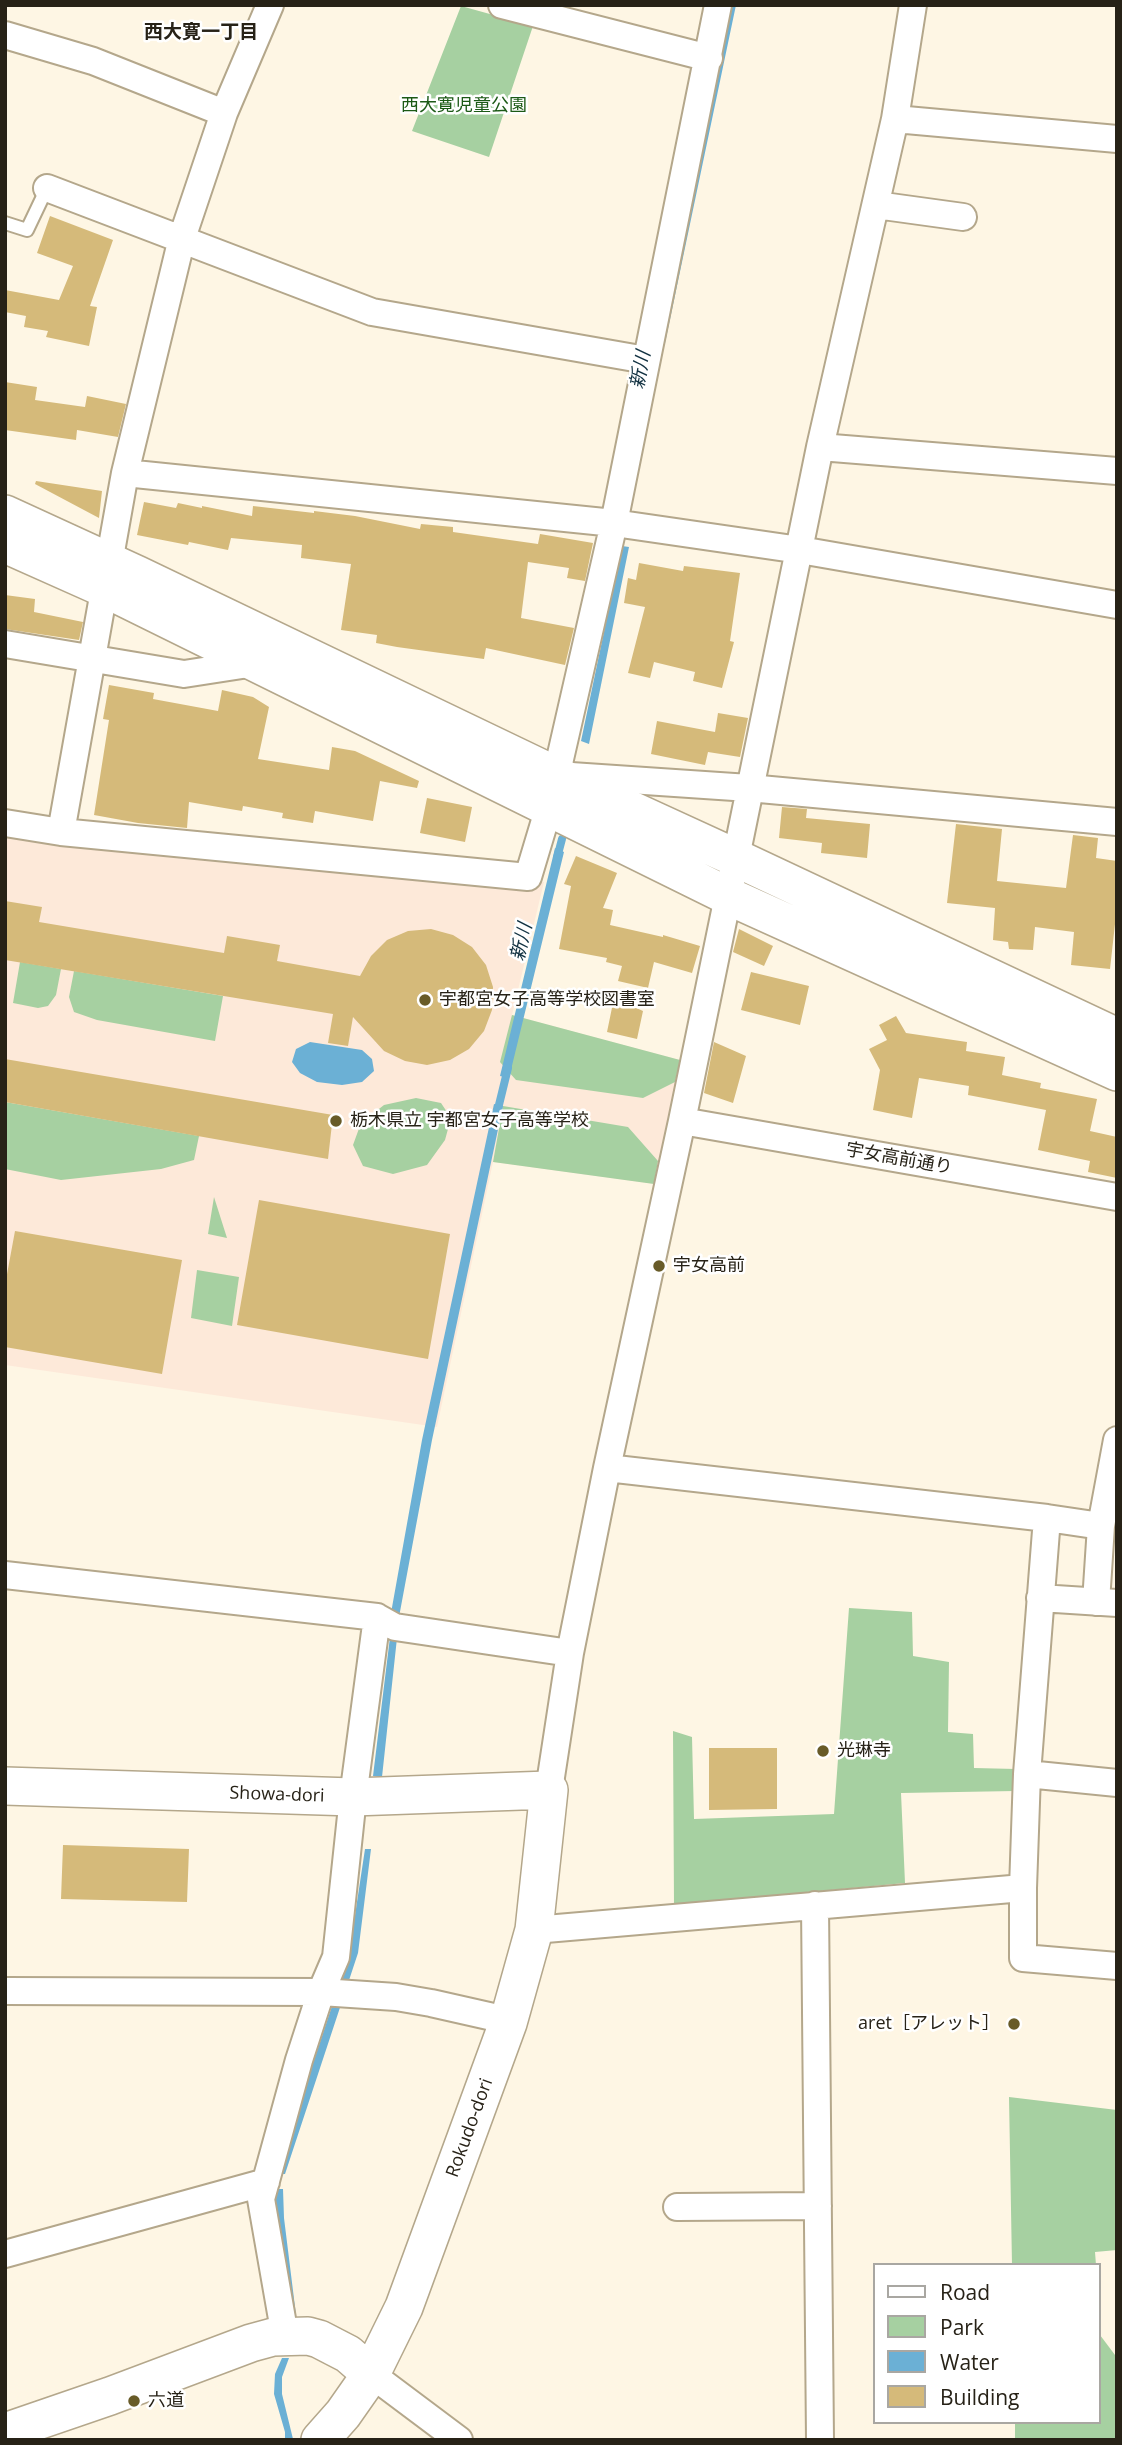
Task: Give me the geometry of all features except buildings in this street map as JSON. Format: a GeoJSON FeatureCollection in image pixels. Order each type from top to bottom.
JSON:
{"type":"FeatureCollection","features":[{"type":"Feature","properties":{"kind":"street"},"geometry":{"type":"LineString","coordinates":[[61,832],[125,473],[182,238],[224,113],[270,5]]}},
{"type":"Feature","properties":{"kind":"street"},"geometry":{"type":"LineString","coordinates":[[502,5],[709,58]]}},
{"type":"Feature","properties":{"kind":"street"},"geometry":{"type":"LineString","coordinates":[[5,823],[61,832],[528,877],[552,791],[614,523],[718,5]]}},
{"type":"Feature","properties":{"kind":"street"},"geometry":{"type":"LineString","coordinates":[[548,1803],[570,1653],[607,1468],[682,1121],[820,447],[895,119],[913,5]]}},
{"type":"Feature","properties":{"kind":"street"},"geometry":{"type":"LineString","coordinates":[[5,35],[93,61],[224,113]]}},
{"type":"Feature","properties":{"kind":"street"},"geometry":{"type":"LineString","coordinates":[[895,119],[1117,139]]}},
{"type":"Feature","properties":{"kind":"street"},"geometry":{"type":"LineString","coordinates":[[47,188],[372,312],[646,360]]}},
{"type":"Feature","properties":{"kind":"street"},"geometry":{"type":"LineString","coordinates":[[876,205],[963,217]]}},
{"type":"Feature","properties":{"kind":"street"},"geometry":{"type":"LineString","coordinates":[[820,447],[1117,471]]}},
{"type":"Feature","properties":{"kind":"street"},"geometry":{"type":"LineString","coordinates":[[125,473],[614,523],[800,550],[1117,605]]}},
{"type":"Feature","properties":{"kind":"street"},"geometry":{"type":"LineString","coordinates":[[5,514],[255,663],[552,791],[736,858],[1117,1037]]}},
{"type":"Feature","properties":{"kind":"street"},"geometry":{"type":"LineString","coordinates":[[5,544],[108,576],[552,791],[728,896],[1117,1072]]}},
{"type":"Feature","properties":{"kind":"street"},"geometry":{"type":"LineString","coordinates":[[5,644],[184,674],[255,663]]}},
{"type":"Feature","properties":{"kind":"street"},"geometry":{"type":"LineString","coordinates":[[552,791],[749,788],[1117,822]]}},
{"type":"Feature","properties":{"kind":"street","name":"宇女高前通り"},"geometry":{"type":"LineString","coordinates":[[682,1121],[1117,1197]]}},
{"type":"Feature","properties":{"kind":"street"},"geometry":{"type":"LineString","coordinates":[[1040,1598],[1106,1602],[1101,1526],[1117,1440]]}},
{"type":"Feature","properties":{"kind":"street"},"geometry":{"type":"LineString","coordinates":[[607,1468],[1101,1526]]}},
{"type":"Feature","properties":{"kind":"street"},"geometry":{"type":"LineString","coordinates":[[1047,1518],[1027,1774],[1023,1958],[1117,1966]]}},
{"type":"Feature","properties":{"kind":"street"},"geometry":{"type":"LineString","coordinates":[[5,1576],[377,1617],[395,1627],[570,1653]]}},
{"type":"Feature","properties":{"kind":"street"},"geometry":{"type":"LineString","coordinates":[[285,2336],[261,2199],[299,2060],[321,1992],[337,1957],[352,1808],[377,1617]]}},
{"type":"Feature","properties":{"kind":"street"},"geometry":{"type":"LineString","coordinates":[[1027,1774],[1117,1783]]}},
{"type":"Feature","properties":{"kind":"street","name":"Showa-dori"},"geometry":{"type":"LineString","coordinates":[[5,1786],[352,1808]]}},
{"type":"Feature","properties":{"kind":"street","name":"Showa-dori"},"geometry":{"type":"LineString","coordinates":[[5,1807],[352,1808],[548,1803]]}},
{"type":"Feature","properties":{"kind":"street","name":"Rokudo-dori"},"geometry":{"type":"LineString","coordinates":[[320,2440],[343,2414],[371,2374],[404,2306],[508,2023],[534,1930],[548,1803]]}},
{"type":"Feature","properties":{"kind":"street"},"geometry":{"type":"LineString","coordinates":[[534,1930],[1023,1888]]}},
{"type":"Feature","properties":{"kind":"street"},"geometry":{"type":"LineString","coordinates":[[815,1905],[820,2440]]}},
{"type":"Feature","properties":{"kind":"street"},"geometry":{"type":"LineString","coordinates":[[5,1990],[321,1992],[396,1997],[493,2017],[508,2023]]}},
{"type":"Feature","properties":{"kind":"street"},"geometry":{"type":"LineString","coordinates":[[5,2254],[266,2182]]}},
{"type":"Feature","properties":{"kind":"street"},"geometry":{"type":"LineString","coordinates":[[677,2207],[818,2206]]}},
{"type":"Feature","properties":{"kind":"street"},"geometry":{"type":"LineString","coordinates":[[5,2432],[251,2343],[285,2336],[309,2336],[332,2344],[459,2440]]}},
{"type":"Feature","properties":{"kind":"lane"},"geometry":{"type":"LineString","coordinates":[[5,223],[27,230],[47,188]]}},
{"type":"Feature","properties":{"kind":"shaded area","name":"栃木県立 宇都宮女子高等学校"},"geometry":{"type":"Polygon","coordinates":[[[5,835],[93,847],[544,882],[512,1015],[680,1060],[654,1184],[493,1162],[437,1427],[5,1365],[5,835]]]}},
{"type":"Feature","properties":{"kind":"green space","name":"西大寛児童公園"},"geometry":{"type":"Polygon","coordinates":[[[461,6],[533,26],[489,157],[412,131],[461,6]]]}},
{"type":"Feature","properties":{"kind":"green space"},"geometry":{"type":"Polygon","coordinates":[[[20,962],[61,969],[56,995],[48,1006],[38,1008],[13,1003],[20,962]]]}},
{"type":"Feature","properties":{"kind":"green space"},"geometry":{"type":"Polygon","coordinates":[[[74,971],[223,996],[215,1041],[97,1020],[74,1012],[69,997],[74,971]]]}},
{"type":"Feature","properties":{"kind":"green space"},"geometry":{"type":"Polygon","coordinates":[[[512,1015],[680,1060],[675,1082],[643,1098],[516,1080],[500,1062],[512,1015]]]}},
{"type":"Feature","properties":{"kind":"green space"},"geometry":{"type":"Polygon","coordinates":[[[416,1098],[441,1103],[451,1118],[445,1140],[427,1165],[393,1174],[363,1166],[353,1145],[361,1123],[384,1105],[416,1098]]]}},
{"type":"Feature","properties":{"kind":"green space"},"geometry":{"type":"Polygon","coordinates":[[[5,1102],[199,1136],[194,1160],[161,1169],[61,1180],[5,1169],[5,1102]]]}},
{"type":"Feature","properties":{"kind":"green space"},"geometry":{"type":"Polygon","coordinates":[[[503,1106],[628,1127],[658,1161],[654,1184],[493,1162],[503,1106]]]}},
{"type":"Feature","properties":{"kind":"green space"},"geometry":{"type":"Polygon","coordinates":[[[214,1197],[227,1238],[208,1234],[214,1197]]]}},
{"type":"Feature","properties":{"kind":"green space"},"geometry":{"type":"Polygon","coordinates":[[[197,1270],[239,1277],[232,1326],[191,1318],[197,1270]]]}},
{"type":"Feature","properties":{"kind":"green space"},"geometry":{"type":"Polygon","coordinates":[[[849,1608],[912,1612],[913,1656],[949,1662],[948,1732],[973,1734],[974,1768],[1016,1769],[1015,1791],[901,1793],[905,1883],[674,1905],[673,1731],[692,1737],[694,1819],[834,1814],[849,1608]]]}},
{"type":"Feature","properties":{"kind":"green space"},"geometry":{"type":"Polygon","coordinates":[[[1009,2097],[1117,2110],[1117,2250],[1095,2252],[1096,2263],[1012,2263],[1009,2097]]]}},
{"type":"Feature","properties":{"kind":"green space"},"geometry":{"type":"Polygon","coordinates":[[[1101,2336],[1115,2355],[1117,2440],[1015,2440],[1015,2424],[1101,2424],[1101,2336]]]}},
{"type":"Feature","properties":{"kind":"water"},"geometry":{"type":"Polygon","coordinates":[[[727,5],[736,5],[665,343],[658,341],[727,5]]]}},
{"type":"Feature","properties":{"kind":"water"},"geometry":{"type":"Polygon","coordinates":[[[622,546],[629,547],[589,744],[581,741],[622,546]]]}},
{"type":"Feature","properties":{"kind":"water"},"geometry":{"type":"Polygon","coordinates":[[[555,848],[564,852],[509,1078],[500,1076],[555,848]]]}},
{"type":"Feature","properties":{"kind":"water"},"geometry":{"type":"Polygon","coordinates":[[[310,1042],[362,1050],[372,1059],[374,1071],[362,1082],[342,1085],[317,1082],[300,1073],[292,1062],[296,1049],[310,1042]]]}},
{"type":"Feature","properties":{"kind":"water"},"geometry":{"type":"Polygon","coordinates":[[[494,1104],[503,1106],[432,1440],[399,1617],[391,1613],[422,1440],[494,1104]]]}},
{"type":"Feature","properties":{"kind":"water"},"geometry":{"type":"Polygon","coordinates":[[[390,1637],[397,1638],[382,1777],[373,1776],[390,1637]]]}},
{"type":"Feature","properties":{"kind":"water"},"geometry":{"type":"Polygon","coordinates":[[[365,1849],[371,1849],[358,1953],[285,2174],[276,2174],[349,1955],[365,1849]]]}},
{"type":"Feature","properties":{"kind":"water"},"geometry":{"type":"Polygon","coordinates":[[[275,2189],[283,2189],[296,2315],[288,2316],[275,2212],[275,2189]]]}},
{"type":"Feature","properties":{"kind":"water"},"geometry":{"type":"Polygon","coordinates":[[[282,2358],[289,2358],[282,2377],[282,2394],[293,2439],[288,2440],[285,2440],[274,2394],[275,2374],[282,2358]]]}},
{"type":"Feature","properties":{"kind":"waterway","name":"新川"},"geometry":{"type":"LineString","coordinates":[[557,858],[562,839]]}},
{"type":"Feature","properties":{"kind":"waterway","name":"新川"},"geometry":{"type":"LineString","coordinates":[[497,1113],[508,1068]]}},
{"type":"Feature","properties":{"kind":"place","name":"宇都宮女子高等学校図書室"},"geometry":{"type":"Point","coordinates":[425,1000]}},
{"type":"Feature","properties":{"kind":"place","name":"栃木県立 宇都宮女子高等学校"},"geometry":{"type":"Point","coordinates":[336,1121]}},
{"type":"Feature","properties":{"kind":"place","name":"宇女高前"},"geometry":{"type":"Point","coordinates":[659,1266]}},
{"type":"Feature","properties":{"kind":"place","name":"光琳寺"},"geometry":{"type":"Point","coordinates":[823,1751]}},
{"type":"Feature","properties":{"kind":"place","name":"aret［アレット］"},"geometry":{"type":"Point","coordinates":[1014,2024]}},
{"type":"Feature","properties":{"kind":"place","name":"六道"},"geometry":{"type":"Point","coordinates":[134,2401]}},
{"type":"Feature","properties":{"kind":"district","name":"西大寛一丁目"},"geometry":{"type":"Point","coordinates":[201,33]}}]}
